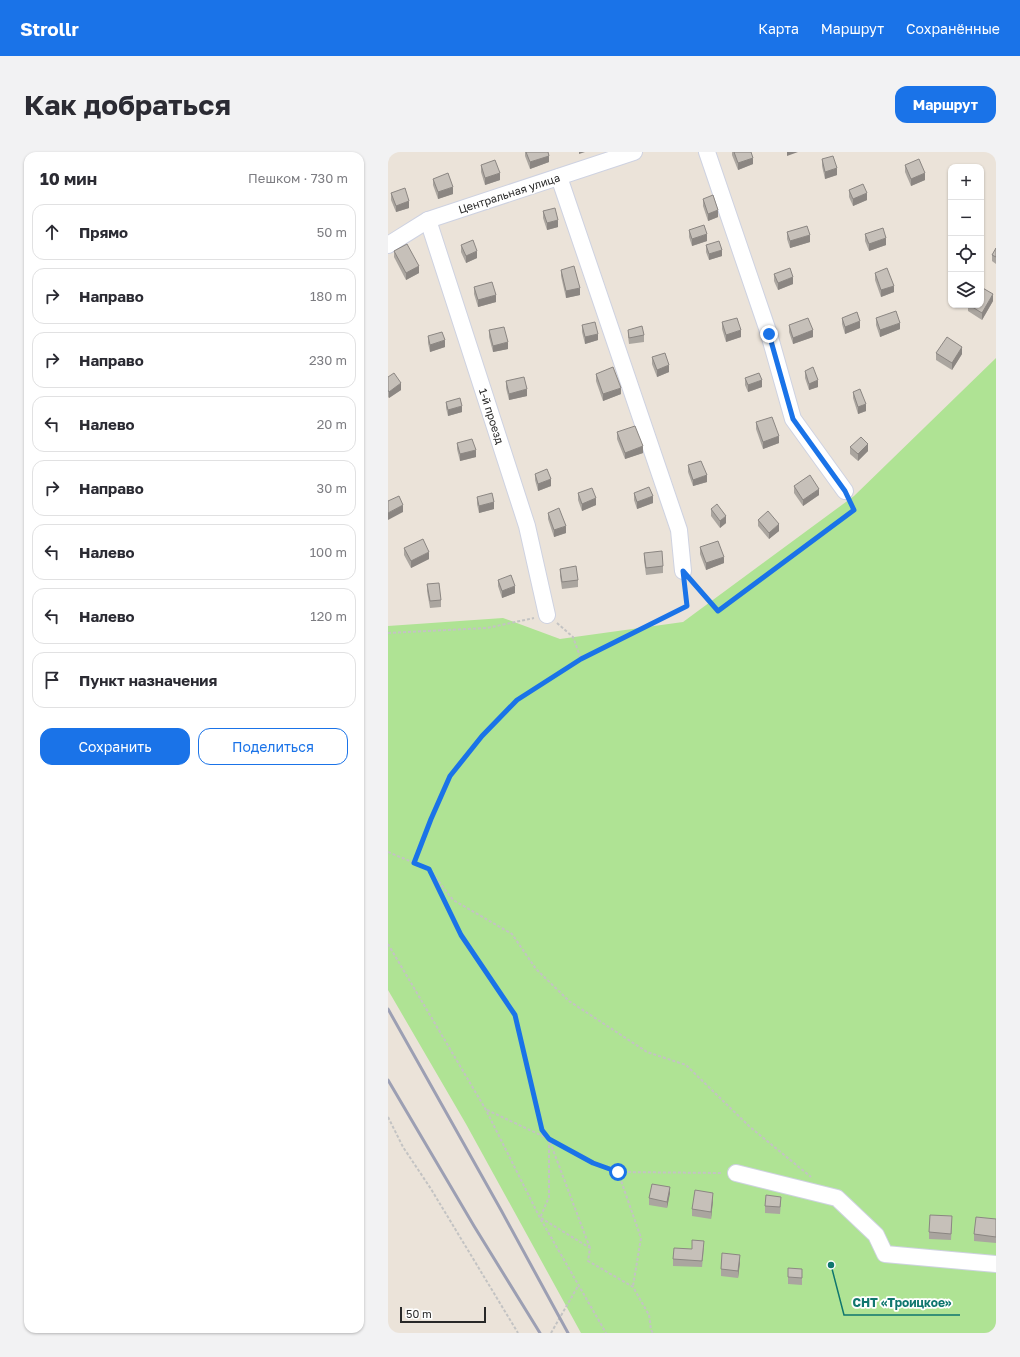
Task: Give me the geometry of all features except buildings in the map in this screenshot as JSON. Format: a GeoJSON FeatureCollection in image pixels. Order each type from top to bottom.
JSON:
{"type":"FeatureCollection","features":[{"type":"Feature","properties":{"kind":"street","name":"Центральная улица"},"geometry":{"type":"LineString","coordinates":[[388,245],[428,220],[634,152]]}},
{"type":"Feature","properties":{"kind":"street"},"geometry":{"type":"LineString","coordinates":[[707,152],[769,334],[793,419],[845,491]]}},
{"type":"Feature","properties":{"kind":"street"},"geometry":{"type":"LineString","coordinates":[[559,176],[679,530],[683,571]]}},
{"type":"Feature","properties":{"kind":"street","name":"1-й проезд"},"geometry":{"type":"LineString","coordinates":[[428,220],[528,526],[547,615]]}},
{"type":"Feature","properties":{"kind":"street"},"geometry":{"type":"LineString","coordinates":[[736,1173],[837,1198],[876,1235],[885,1254],[996,1264]]}},
{"type":"Feature","properties":{"kind":"path"},"geometry":{"type":"LineString","coordinates":[[683,571],[718,611],[854,510],[845,491]]}},
{"type":"Feature","properties":{"kind":"path"},"geometry":{"type":"LineString","coordinates":[[414,863],[450,776],[482,736],[517,700],[581,659],[687,606],[683,571]]}},
{"type":"Feature","properties":{"kind":"path"},"geometry":{"type":"LineString","coordinates":[[388,633],[487,628],[547,615],[573,637],[581,659]]}},
{"type":"Feature","properties":{"kind":"path"},"geometry":{"type":"LineString","coordinates":[[388,852],[429,869],[453,900],[512,934],[536,969],[569,1001],[647,1052],[686,1065],[750,1127],[813,1179]]}},
{"type":"Feature","properties":{"kind":"path"},"geometry":{"type":"LineString","coordinates":[[429,869],[461,935],[515,1015],[542,1130],[549,1139],[590,1248],[588,1260],[633,1287],[649,1315],[651,1330],[653,1333]]}},
{"type":"Feature","properties":{"kind":"path"},"geometry":{"type":"LineString","coordinates":[[388,944],[486,1110],[540,1218],[606,1333]]}},
{"type":"Feature","properties":{"kind":"path"},"geometry":{"type":"LineString","coordinates":[[486,1110],[549,1139],[593,1163],[618,1172],[736,1173]]}},
{"type":"Feature","properties":{"kind":"path"},"geometry":{"type":"LineString","coordinates":[[388,1117],[403,1147],[431,1189],[518,1333]]}},
{"type":"Feature","properties":{"kind":"path"},"geometry":{"type":"LineString","coordinates":[[540,1218],[549,1197],[549,1139]]}},
{"type":"Feature","properties":{"kind":"path"},"geometry":{"type":"LineString","coordinates":[[618,1172],[641,1238],[633,1287]]}},
{"type":"Feature","properties":{"kind":"path"},"geometry":{"type":"LineString","coordinates":[[540,1218],[590,1248]]}},
{"type":"Feature","properties":{"kind":"path"},"geometry":{"type":"LineString","coordinates":[[551,1333],[578,1286]]}},
{"type":"Feature","properties":{"kind":"green space"},"geometry":{"type":"Polygon","coordinates":[[[996,358],[996,1333],[581,1333],[466,1124],[388,990],[388,626],[503,618],[560,639],[683,622],[854,496],[996,358]]]}},
{"type":"Feature","properties":{"kind":"railway"},"geometry":{"type":"LineString","coordinates":[[388,1009],[568,1333]]}},
{"type":"Feature","properties":{"kind":"railway"},"geometry":{"type":"LineString","coordinates":[[388,1080],[474,1226],[540,1333]]}},
{"type":"Feature","properties":{"kind":"place","name":"СНТ «Троицкое»"},"geometry":{"type":"Point","coordinates":[831,1265]}},
{"type":"Feature","properties":{"kind":"route"},"geometry":{"type":"LineString","coordinates":[[618,1172],[593,1163],[549,1139],[542,1130],[515,1015],[461,935],[429,869],[414,863],[450,776],[482,736],[517,700],[581,659],[687,606],[683,571],[718,611],[854,510],[845,491],[793,419],[769,334]]}}]}
